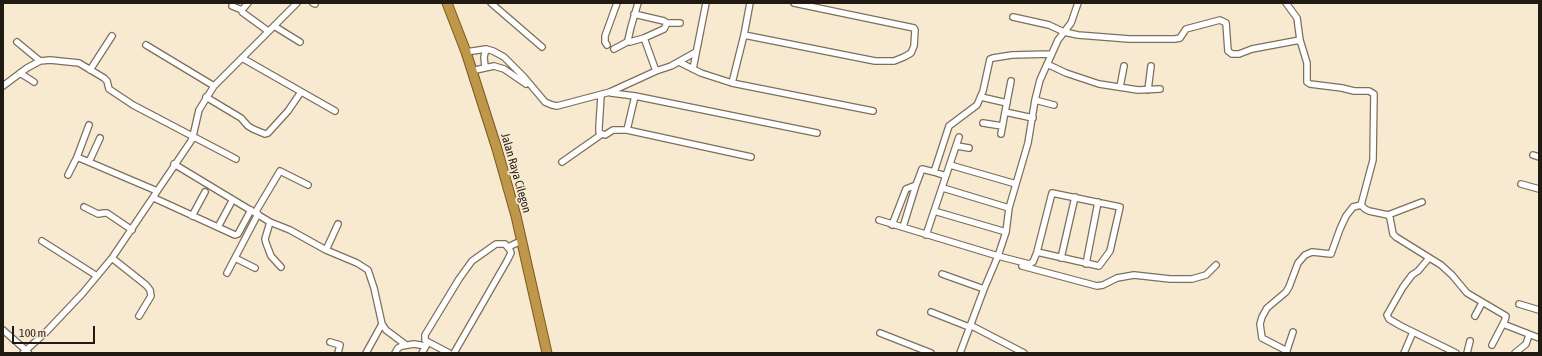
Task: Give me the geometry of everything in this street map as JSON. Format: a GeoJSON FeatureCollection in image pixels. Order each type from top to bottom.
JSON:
{"type":"FeatureCollection","features":[{"type":"Feature","properties":{"kind":"highway","name":"Jalan Raya Cilegon"},"geometry":{"type":"LineString","coordinates":[[447,3],[466,52],[497,149],[521,241],[547,353]]}},
{"type":"Feature","properties":{"kind":"street"},"geometry":{"type":"LineString","coordinates":[[242,10],[248,3]]}},
{"type":"Feature","properties":{"kind":"street"},"geometry":{"type":"LineString","coordinates":[[3,330],[26,352],[97,276],[112,258],[154,198],[193,136],[197,114],[201,104],[214,86],[297,3]]}},
{"type":"Feature","properties":{"kind":"street"},"geometry":{"type":"LineString","coordinates":[[491,3],[542,47]]}},
{"type":"Feature","properties":{"kind":"street"},"geometry":{"type":"LineString","coordinates":[[607,45],[605,42],[605,36],[617,3]]}},
{"type":"Feature","properties":{"kind":"street"},"geometry":{"type":"LineString","coordinates":[[629,41],[628,37],[638,3]]}},
{"type":"Feature","properties":{"kind":"street"},"geometry":{"type":"LineString","coordinates":[[692,69],[706,3]]}},
{"type":"Feature","properties":{"kind":"street"},"geometry":{"type":"LineString","coordinates":[[732,83],[750,3]]}},
{"type":"Feature","properties":{"kind":"street"},"geometry":{"type":"LineString","coordinates":[[744,35],[875,61],[894,61],[911,53],[914,46],[914,28],[794,3]]}},
{"type":"Feature","properties":{"kind":"street"},"geometry":{"type":"LineString","coordinates":[[960,353],[1006,232],[1009,208],[1028,143],[1039,85],[1051,54],[1058,40],[1071,23],[1078,3]]}},
{"type":"Feature","properties":{"kind":"street"},"geometry":{"type":"LineString","coordinates":[[1286,3],[1297,18],[1300,40],[1306,56],[1307,82],[1310,84],[1354,91],[1369,91],[1374,94],[1373,160],[1361,205]]}},
{"type":"Feature","properties":{"kind":"street"},"geometry":{"type":"LineString","coordinates":[[232,6],[242,10],[244,14],[268,31]]}},
{"type":"Feature","properties":{"kind":"street"},"geometry":{"type":"LineString","coordinates":[[634,14],[667,23],[680,23]]}},
{"type":"Feature","properties":{"kind":"street"},"geometry":{"type":"LineString","coordinates":[[1013,17],[1049,25],[1064,32],[1102,38],[1174,39],[1180,38],[1186,29],[1220,20],[1226,23],[1227,48],[1232,54],[1239,54],[1252,48],[1300,40]]}},
{"type":"Feature","properties":{"kind":"street"},"geometry":{"type":"LineString","coordinates":[[614,49],[629,41],[644,38],[664,28],[667,23]]}},
{"type":"Feature","properties":{"kind":"street"},"geometry":{"type":"LineString","coordinates":[[274,26],[300,42]]}},
{"type":"Feature","properties":{"kind":"street"},"geometry":{"type":"LineString","coordinates":[[90,70],[112,36]]}},
{"type":"Feature","properties":{"kind":"street"},"geometry":{"type":"LineString","coordinates":[[644,38],[656,71]]}},
{"type":"Feature","properties":{"kind":"street"},"geometry":{"type":"LineString","coordinates":[[17,42],[40,61]]}},
{"type":"Feature","properties":{"kind":"street"},"geometry":{"type":"LineString","coordinates":[[146,45],[214,86]]}},
{"type":"Feature","properties":{"kind":"street"},"geometry":{"type":"LineString","coordinates":[[466,52],[486,49],[504,57],[520,72],[544,102],[552,105],[563,105],[601,96],[679,62],[696,52]]}},
{"type":"Feature","properties":{"kind":"street"},"geometry":{"type":"LineString","coordinates":[[485,67],[484,57],[486,49]]}},
{"type":"Feature","properties":{"kind":"street"},"geometry":{"type":"LineString","coordinates":[[934,172],[949,126],[977,105],[981,97],[989,62],[992,58],[1051,54]]}},
{"type":"Feature","properties":{"kind":"street"},"geometry":{"type":"LineString","coordinates":[[242,58],[335,111]]}},
{"type":"Feature","properties":{"kind":"street"},"geometry":{"type":"LineString","coordinates":[[3,86],[40,61],[71,61],[79,63],[104,78],[107,81],[109,89],[133,105],[236,159]]}},
{"type":"Feature","properties":{"kind":"street"},"geometry":{"type":"LineString","coordinates":[[679,62],[700,73],[732,83],[873,111]]}},
{"type":"Feature","properties":{"kind":"street"},"geometry":{"type":"LineString","coordinates":[[1047,64],[1080,78],[1100,84],[1160,90]]}},
{"type":"Feature","properties":{"kind":"street"},"geometry":{"type":"LineString","coordinates":[[471,71],[494,66],[504,68],[532,87]]}},
{"type":"Feature","properties":{"kind":"street"},"geometry":{"type":"LineString","coordinates":[[1120,87],[1124,66]]}},
{"type":"Feature","properties":{"kind":"street"},"geometry":{"type":"LineString","coordinates":[[1148,90],[1151,66]]}},
{"type":"Feature","properties":{"kind":"street"},"geometry":{"type":"LineString","coordinates":[[20,74],[34,82]]}},
{"type":"Feature","properties":{"kind":"street"},"geometry":{"type":"LineString","coordinates":[[1001,134],[1011,81]]}},
{"type":"Feature","properties":{"kind":"street"},"geometry":{"type":"LineString","coordinates":[[206,97],[241,118],[248,126],[262,134],[265,134],[268,133],[288,111],[301,92]]}},
{"type":"Feature","properties":{"kind":"street"},"geometry":{"type":"LineString","coordinates":[[610,92],[817,133]]}},
{"type":"Feature","properties":{"kind":"street"},"geometry":{"type":"LineString","coordinates":[[601,96],[599,132],[602,134]]}},
{"type":"Feature","properties":{"kind":"street"},"geometry":{"type":"LineString","coordinates":[[627,130],[635,96]]}},
{"type":"Feature","properties":{"kind":"street"},"geometry":{"type":"LineString","coordinates":[[981,97],[1007,103]]}},
{"type":"Feature","properties":{"kind":"street"},"geometry":{"type":"LineString","coordinates":[[1035,100],[1054,105]]}},
{"type":"Feature","properties":{"kind":"street"},"geometry":{"type":"LineString","coordinates":[[1005,112],[1033,118]]}},
{"type":"Feature","properties":{"kind":"street"},"geometry":{"type":"LineString","coordinates":[[983,123],[1002,126]]}},
{"type":"Feature","properties":{"kind":"street"},"geometry":{"type":"LineString","coordinates":[[68,175],[77,157],[89,125]]}},
{"type":"Feature","properties":{"kind":"street"},"geometry":{"type":"LineString","coordinates":[[562,162],[602,134],[605,135],[613,130],[627,130],[752,157]]}},
{"type":"Feature","properties":{"kind":"street"},"geometry":{"type":"LineString","coordinates":[[926,235],[959,137]]}},
{"type":"Feature","properties":{"kind":"street"},"geometry":{"type":"LineString","coordinates":[[89,162],[100,138]]}},
{"type":"Feature","properties":{"kind":"street"},"geometry":{"type":"LineString","coordinates":[[957,146],[969,148]]}},
{"type":"Feature","properties":{"kind":"street"},"geometry":{"type":"LineString","coordinates":[[77,157],[157,192]]}},
{"type":"Feature","properties":{"kind":"street"},"geometry":{"type":"LineString","coordinates":[[174,164],[270,222],[290,230],[326,250],[368,270],[374,288],[382,324],[391,334],[406,345]]}},
{"type":"Feature","properties":{"kind":"street"},"geometry":{"type":"LineString","coordinates":[[950,165],[1016,184]]}},
{"type":"Feature","properties":{"kind":"street"},"geometry":{"type":"LineString","coordinates":[[903,227],[922,169],[946,176]]}},
{"type":"Feature","properties":{"kind":"street"},"geometry":{"type":"LineString","coordinates":[[154,198],[232,234],[238,234],[254,213],[280,171],[308,185]]}},
{"type":"Feature","properties":{"kind":"street"},"geometry":{"type":"LineString","coordinates":[[1521,184],[1539,190]]}},
{"type":"Feature","properties":{"kind":"street"},"geometry":{"type":"LineString","coordinates":[[892,224],[904,190],[916,185]]}},
{"type":"Feature","properties":{"kind":"street"},"geometry":{"type":"LineString","coordinates":[[943,188],[1009,208]]}},
{"type":"Feature","properties":{"kind":"street"},"geometry":{"type":"LineString","coordinates":[[192,216],[205,192]]}},
{"type":"Feature","properties":{"kind":"street"},"geometry":{"type":"LineString","coordinates":[[997,258],[1032,264],[1037,252],[1053,192],[1119,206],[1121,209],[1109,254],[1099,266],[1037,252]]}},
{"type":"Feature","properties":{"kind":"street"},"geometry":{"type":"LineString","coordinates":[[1060,258],[1075,196]]}},
{"type":"Feature","properties":{"kind":"street"},"geometry":{"type":"LineString","coordinates":[[218,227],[232,201]]}},
{"type":"Feature","properties":{"kind":"street"},"geometry":{"type":"LineString","coordinates":[[1086,264],[1098,202]]}},
{"type":"Feature","properties":{"kind":"street"},"geometry":{"type":"LineString","coordinates":[[1361,205],[1369,211],[1388,215],[1422,202]]}},
{"type":"Feature","properties":{"kind":"street"},"geometry":{"type":"LineString","coordinates":[[1293,332],[1286,352],[1262,338],[1260,331],[1262,317],[1267,308],[1282,296],[1289,287],[1298,263],[1305,255],[1312,252],[1331,254],[1346,216],[1353,207],[1361,205]]}},
{"type":"Feature","properties":{"kind":"street"},"geometry":{"type":"LineString","coordinates":[[84,207],[98,214],[104,212],[107,213],[132,230]]}},
{"type":"Feature","properties":{"kind":"street"},"geometry":{"type":"LineString","coordinates":[[934,211],[1006,232]]}},
{"type":"Feature","properties":{"kind":"street"},"geometry":{"type":"LineString","coordinates":[[227,273],[254,213]]}},
{"type":"Feature","properties":{"kind":"street"},"geometry":{"type":"LineString","coordinates":[[1388,215],[1393,234],[1396,237],[1441,265],[1452,275],[1467,293],[1506,316],[1492,344]]}},
{"type":"Feature","properties":{"kind":"street"},"geometry":{"type":"LineString","coordinates":[[879,220],[997,258],[1097,286],[1103,285],[1117,278],[1134,275],[1170,279],[1192,279],[1206,275],[1216,264]]}},
{"type":"Feature","properties":{"kind":"street"},"geometry":{"type":"LineString","coordinates":[[270,222],[265,239],[272,256],[281,267]]}},
{"type":"Feature","properties":{"kind":"street"},"geometry":{"type":"LineString","coordinates":[[326,250],[338,224]]}},
{"type":"Feature","properties":{"kind":"street"},"geometry":{"type":"LineString","coordinates":[[42,240],[66,258],[97,276]]}},
{"type":"Feature","properties":{"kind":"street"},"geometry":{"type":"LineString","coordinates":[[508,247],[521,241]]}},
{"type":"Feature","properties":{"kind":"street"},"geometry":{"type":"LineString","coordinates":[[422,353],[427,344],[425,335],[459,279],[472,261],[496,244],[505,244],[511,253],[454,353]]}},
{"type":"Feature","properties":{"kind":"street"},"geometry":{"type":"LineString","coordinates":[[112,258],[146,285],[150,290],[151,296],[139,316]]}},
{"type":"Feature","properties":{"kind":"street"},"geometry":{"type":"LineString","coordinates":[[235,258],[256,268]]}},
{"type":"Feature","properties":{"kind":"street"},"geometry":{"type":"LineString","coordinates":[[1429,258],[1418,271],[1412,275],[1387,314],[1389,319],[1456,353]]}},
{"type":"Feature","properties":{"kind":"street"},"geometry":{"type":"LineString","coordinates":[[942,274],[984,289]]}},
{"type":"Feature","properties":{"kind":"street"},"geometry":{"type":"LineString","coordinates":[[1475,316],[1482,303]]}},
{"type":"Feature","properties":{"kind":"street"},"geometry":{"type":"LineString","coordinates":[[1520,304],[1539,310]]}},
{"type":"Feature","properties":{"kind":"street"},"geometry":{"type":"LineString","coordinates":[[931,312],[969,326],[1024,353]]}},
{"type":"Feature","properties":{"kind":"street"},"geometry":{"type":"LineString","coordinates":[[366,353],[382,324]]}},
{"type":"Feature","properties":{"kind":"street"},"geometry":{"type":"LineString","coordinates":[[1503,324],[1539,338]]}},
{"type":"Feature","properties":{"kind":"street"},"geometry":{"type":"LineString","coordinates":[[1404,353],[1413,332]]}},
{"type":"Feature","properties":{"kind":"street"},"geometry":{"type":"LineString","coordinates":[[880,333],[931,353]]}},
{"type":"Feature","properties":{"kind":"street"},"geometry":{"type":"LineString","coordinates":[[1515,353],[1526,344],[1529,335]]}},
{"type":"Feature","properties":{"kind":"street"},"geometry":{"type":"LineString","coordinates":[[1467,353],[1470,341]]}},
{"type":"Feature","properties":{"kind":"street"},"geometry":{"type":"LineString","coordinates":[[330,342],[340,345],[338,353]]}},
{"type":"Feature","properties":{"kind":"street"},"geometry":{"type":"LineString","coordinates":[[395,353],[398,348],[406,345],[427,344],[449,353]]}}]}
